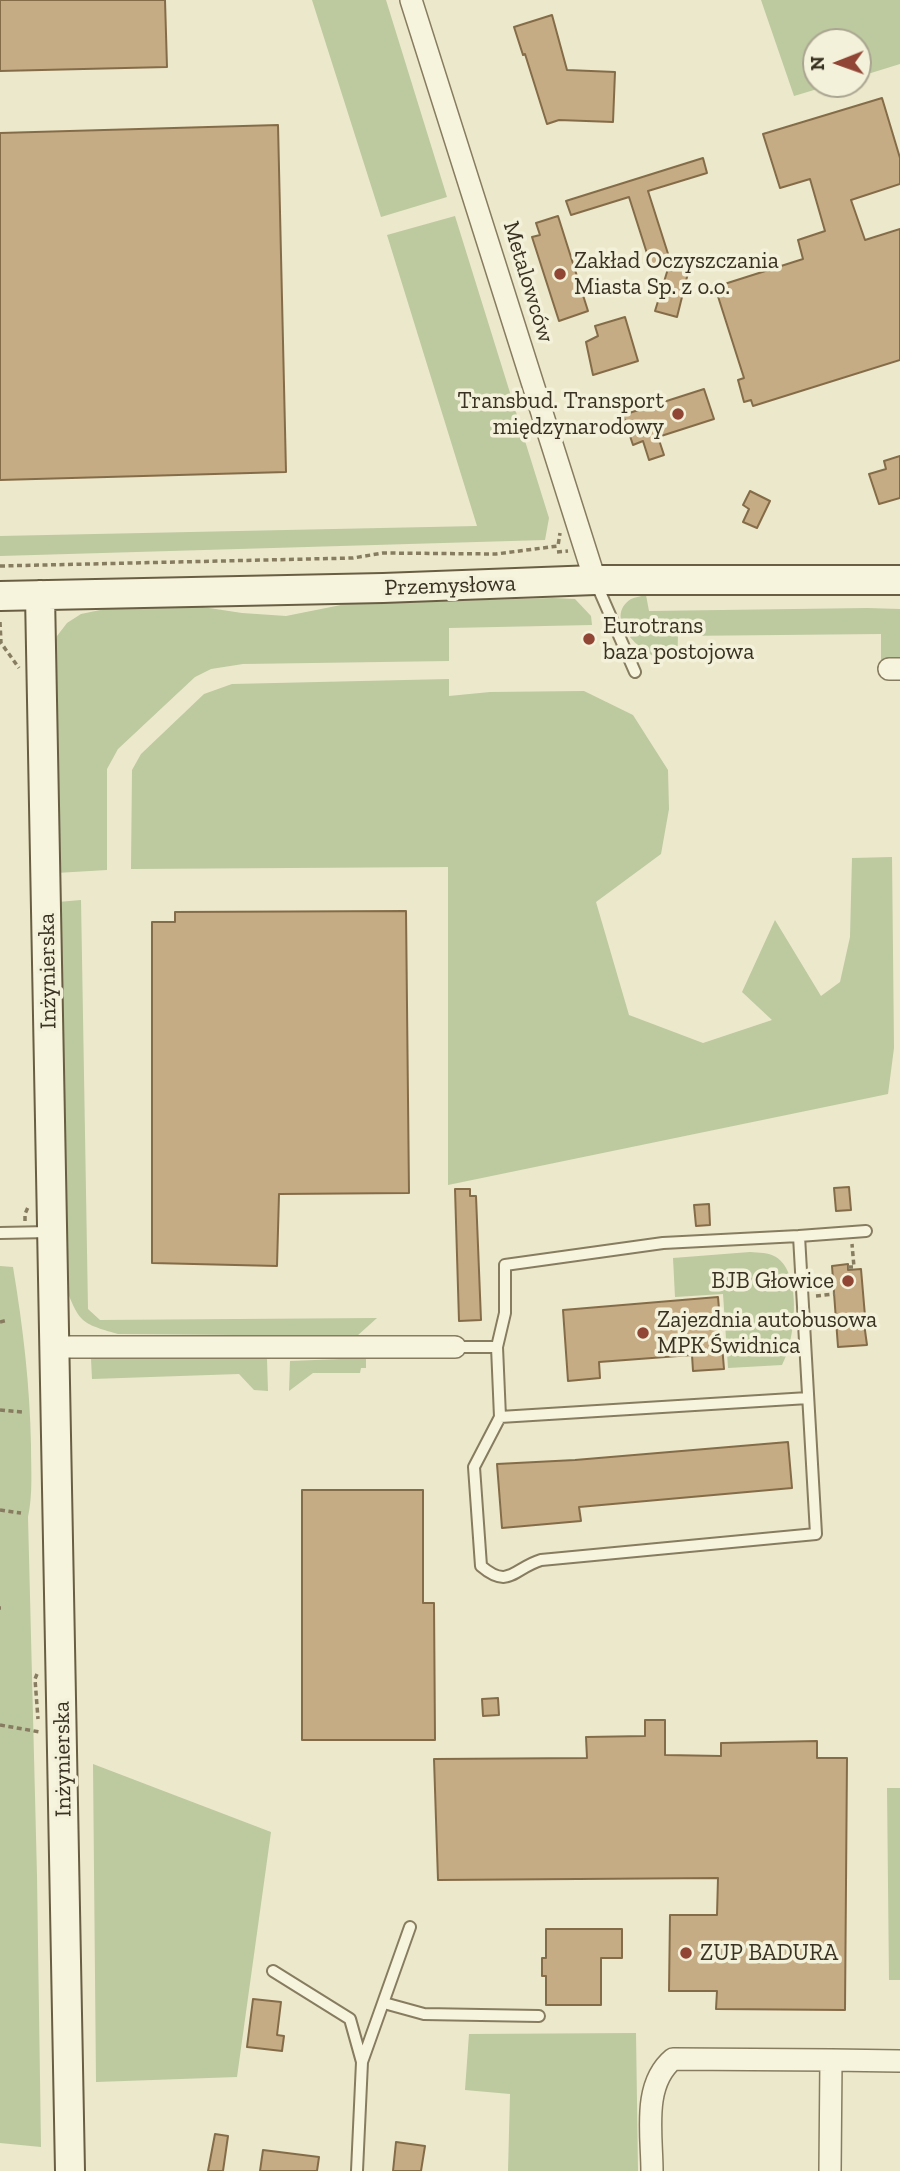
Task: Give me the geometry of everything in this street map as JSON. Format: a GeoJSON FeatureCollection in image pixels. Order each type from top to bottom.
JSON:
{"type":"FeatureCollection","features":[{"type":"Feature","properties":{"kind":"street","name":"Metalowców"},"geometry":{"type":"LineString","coordinates":[[411,0],[595,580]]}},
{"type":"Feature","properties":{"kind":"street","name":"Przemysłowa"},"geometry":{"type":"LineString","coordinates":[[0,596],[383,588],[595,580],[900,580]]}},
{"type":"Feature","properties":{"kind":"street","name":"Inżynierska"},"geometry":{"type":"LineString","coordinates":[[40,595],[70,2171]]}},
{"type":"Feature","properties":{"kind":"street"},"geometry":{"type":"LineString","coordinates":[[56,1347],[455,1347]]}},
{"type":"Feature","properties":{"kind":"street"},"geometry":{"type":"LineString","coordinates":[[652,2171],[651,2109],[656,2081],[662,2068],[673,2059],[900,2061]]}},
{"type":"Feature","properties":{"kind":"street"},"geometry":{"type":"LineString","coordinates":[[830,2171],[831,2060]]}},
{"type":"Feature","properties":{"kind":"lane"},"geometry":{"type":"LineString","coordinates":[[595,580],[635,672]]}},
{"type":"Feature","properties":{"kind":"lane"},"geometry":{"type":"LineString","coordinates":[[799,1236],[816,1534],[541,1560],[527,1564],[517,1573],[505,1578],[492,1575],[481,1566],[474,1467],[500,1417],[497,1347],[505,1313],[505,1265],[663,1243],[866,1231]]}},
{"type":"Feature","properties":{"kind":"lane"},"geometry":{"type":"LineString","coordinates":[[0,1233],[52,1232]]}},
{"type":"Feature","properties":{"kind":"lane"},"geometry":{"type":"LineString","coordinates":[[455,1347],[497,1347]]}},
{"type":"Feature","properties":{"kind":"lane"},"geometry":{"type":"LineString","coordinates":[[500,1417],[808,1398]]}},
{"type":"Feature","properties":{"kind":"lane"},"geometry":{"type":"LineString","coordinates":[[357,2171],[362,2062],[410,1927]]}},
{"type":"Feature","properties":{"kind":"lane"},"geometry":{"type":"LineString","coordinates":[[273,1971],[350,2019],[362,2062]]}},
{"type":"Feature","properties":{"kind":"lane"},"geometry":{"type":"LineString","coordinates":[[384,2003],[424,2014],[540,2016]]}},
{"type":"Feature","properties":{"kind":"path"},"geometry":{"type":"LineString","coordinates":[[0,566],[353,558],[383,554],[496,554],[558,546]]}},
{"type":"Feature","properties":{"kind":"path"},"geometry":{"type":"LineString","coordinates":[[848,1267],[854,1267],[852,1232]]}},
{"type":"Feature","properties":{"kind":"path"},"geometry":{"type":"LineString","coordinates":[[810,1296],[835,1294]]}},
{"type":"Feature","properties":{"kind":"path"},"geometry":{"type":"LineString","coordinates":[[0,1322],[8,1320]]}},
{"type":"Feature","properties":{"kind":"path"},"geometry":{"type":"LineString","coordinates":[[0,1409],[22,1412]]}},
{"type":"Feature","properties":{"kind":"path"},"geometry":{"type":"LineString","coordinates":[[0,1510],[22,1513]]}},
{"type":"Feature","properties":{"kind":"path"},"geometry":{"type":"LineString","coordinates":[[0,1725],[63,1736]]}},
{"type":"Feature","properties":{"kind":"green space"},"geometry":{"type":"Polygon","coordinates":[[[312,0],[386,0],[447,197],[381,217],[312,0]]]}},
{"type":"Feature","properties":{"kind":"green space"},"geometry":{"type":"Polygon","coordinates":[[[761,0],[900,0],[900,64],[872,73],[872,28],[802,28],[802,94],[794,96],[761,0]]]}},
{"type":"Feature","properties":{"kind":"green space"},"geometry":{"type":"Polygon","coordinates":[[[455,216],[549,518],[545,540],[0,556],[0,536],[477,526],[387,235],[455,216]]]}},
{"type":"Feature","properties":{"kind":"green space"},"geometry":{"type":"Polygon","coordinates":[[[646,595],[649,611],[900,609],[900,661],[881,661],[881,634],[678,636],[677,661],[663,660],[644,650],[622,625],[623,607],[631,599],[646,595]]]}},
{"type":"Feature","properties":{"kind":"green space"},"geometry":{"type":"Polygon","coordinates":[[[575,599],[591,616],[592,625],[449,628],[449,661],[243,664],[211,669],[195,677],[118,749],[107,769],[107,870],[56,873],[50,658],[57,636],[67,623],[81,614],[105,609],[196,606],[286,616],[346,604],[575,599]]]}},
{"type":"Feature","properties":{"kind":"green space"},"geometry":{"type":"Polygon","coordinates":[[[449,679],[449,696],[490,692],[584,691],[633,715],[668,770],[669,809],[661,854],[596,902],[629,1015],[703,1043],[772,1020],[742,992],[775,920],[821,996],[840,982],[850,937],[852,858],[892,857],[894,1048],[888,1094],[448,1185],[448,867],[131,869],[132,770],[141,754],[204,694],[232,684],[449,679]]]}},
{"type":"Feature","properties":{"kind":"green space"},"geometry":{"type":"Polygon","coordinates":[[[81,900],[88,1309],[100,1320],[377,1318],[357,1336],[118,1334],[88,1324],[78,1315],[65,1286],[58,902],[81,900]]]}},
{"type":"Feature","properties":{"kind":"green space"},"geometry":{"type":"Polygon","coordinates":[[[767,1253],[785,1266],[793,1293],[790,1341],[782,1365],[728,1368],[723,1294],[675,1297],[673,1258],[767,1253]]]}},
{"type":"Feature","properties":{"kind":"green space"},"geometry":{"type":"Polygon","coordinates":[[[0,1266],[13,1267],[25,1357],[30,1424],[31,1500],[28,1517],[41,2147],[0,2143],[0,1266]]]}},
{"type":"Feature","properties":{"kind":"green space"},"geometry":{"type":"Polygon","coordinates":[[[366,1358],[366,1368],[361,1368],[360,1373],[313,1373],[289,1391],[290,1361],[366,1358]]]}},
{"type":"Feature","properties":{"kind":"green space"},"geometry":{"type":"Polygon","coordinates":[[[91,1359],[267,1359],[268,1391],[254,1390],[239,1374],[92,1379],[91,1359]]]}},
{"type":"Feature","properties":{"kind":"green space"},"geometry":{"type":"Polygon","coordinates":[[[93,1764],[271,1832],[237,2077],[96,2082],[93,1764]]]}},
{"type":"Feature","properties":{"kind":"green space"},"geometry":{"type":"Polygon","coordinates":[[[887,1788],[900,1788],[900,1980],[889,1980],[887,1788]]]}},
{"type":"Feature","properties":{"kind":"green space"},"geometry":{"type":"Polygon","coordinates":[[[636,2033],[638,2171],[508,2171],[510,2094],[465,2090],[469,2034],[636,2033]]]}},
{"type":"Feature","properties":{"kind":"building"},"geometry":{"type":"Polygon","coordinates":[[[0,0],[165,0],[167,67],[0,71],[0,0]]]}},
{"type":"Feature","properties":{"kind":"building"},"geometry":{"type":"Polygon","coordinates":[[[552,15],[567,70],[615,72],[613,122],[559,120],[547,124],[514,27],[552,15]]]}},
{"type":"Feature","properties":{"kind":"building"},"geometry":{"type":"Polygon","coordinates":[[[882,98],[900,158],[900,184],[851,200],[865,240],[900,229],[900,360],[753,406],[751,400],[744,402],[738,380],[744,378],[715,287],[803,259],[798,240],[825,231],[810,179],[780,188],[763,134],[882,98]]]}},
{"type":"Feature","properties":{"kind":"building"},"geometry":{"type":"Polygon","coordinates":[[[278,125],[286,472],[0,480],[0,133],[278,125]]]}},
{"type":"Feature","properties":{"kind":"building"},"geometry":{"type":"Polygon","coordinates":[[[703,158],[707,173],[648,191],[670,260],[651,266],[629,197],[571,215],[566,201],[703,158]]]}},
{"type":"Feature","properties":{"kind":"building","name":"Zakład Oczyszczania Miasta Sp. z o.o."},"geometry":{"type":"Polygon","coordinates":[[[558,216],[588,311],[559,321],[532,237],[540,235],[536,223],[558,216]]]}},
{"type":"Feature","properties":{"kind":"building"},"geometry":{"type":"Polygon","coordinates":[[[671,259],[690,265],[677,317],[655,311],[671,259]]]}},
{"type":"Feature","properties":{"kind":"building"},"geometry":{"type":"Polygon","coordinates":[[[625,317],[638,361],[593,375],[586,342],[598,336],[595,326],[625,317]]]}},
{"type":"Feature","properties":{"kind":"building","name":"Transbud. Transport międzynarodowy"},"geometry":{"type":"Polygon","coordinates":[[[704,389],[714,419],[658,437],[664,455],[649,460],[643,441],[633,445],[623,415],[704,389]]]}},
{"type":"Feature","properties":{"kind":"building"},"geometry":{"type":"Polygon","coordinates":[[[900,456],[900,498],[879,504],[869,474],[886,469],[884,461],[900,456]]]}},
{"type":"Feature","properties":{"kind":"building"},"geometry":{"type":"Polygon","coordinates":[[[750,491],[770,501],[757,528],[743,522],[749,509],[743,505],[750,491]]]}},
{"type":"Feature","properties":{"kind":"building"},"geometry":{"type":"Polygon","coordinates":[[[406,911],[409,1193],[279,1194],[277,1266],[152,1263],[152,922],[175,922],[175,912],[406,911]]]}},
{"type":"Feature","properties":{"kind":"building"},"geometry":{"type":"Polygon","coordinates":[[[849,1187],[851,1210],[836,1211],[834,1188],[849,1187]]]}},
{"type":"Feature","properties":{"kind":"building"},"geometry":{"type":"Polygon","coordinates":[[[455,1189],[470,1189],[470,1196],[476,1196],[481,1320],[459,1321],[455,1189]]]}},
{"type":"Feature","properties":{"kind":"building"},"geometry":{"type":"Polygon","coordinates":[[[709,1204],[710,1225],[696,1226],[694,1205],[709,1204]]]}},
{"type":"Feature","properties":{"kind":"building"},"geometry":{"type":"Polygon","coordinates":[[[848,1264],[848,1270],[861,1269],[867,1345],[838,1347],[832,1266],[848,1264]]]}},
{"type":"Feature","properties":{"kind":"building","name":"Zajezdnia autobusowa MPK Świdnica"},"geometry":{"type":"Polygon","coordinates":[[[718,1297],[724,1369],[693,1371],[692,1355],[599,1362],[600,1378],[568,1381],[563,1310],[718,1297]]]}},
{"type":"Feature","properties":{"kind":"building"},"geometry":{"type":"Polygon","coordinates":[[[788,1442],[792,1488],[579,1507],[581,1521],[502,1528],[497,1464],[788,1442]]]}},
{"type":"Feature","properties":{"kind":"building"},"geometry":{"type":"Polygon","coordinates":[[[302,1490],[423,1490],[423,1603],[434,1603],[435,1740],[302,1740],[302,1490]]]}},
{"type":"Feature","properties":{"kind":"building"},"geometry":{"type":"Polygon","coordinates":[[[498,1698],[499,1715],[483,1716],[482,1699],[498,1698]]]}},
{"type":"Feature","properties":{"kind":"building"},"geometry":{"type":"Polygon","coordinates":[[[645,1720],[665,1720],[665,1755],[721,1756],[721,1743],[817,1741],[817,1758],[847,1758],[845,2010],[716,2009],[717,1991],[669,1991],[670,1915],[717,1915],[718,1878],[438,1880],[434,1759],[587,1758],[586,1737],[645,1736],[645,1720]]]}},
{"type":"Feature","properties":{"kind":"building"},"geometry":{"type":"Polygon","coordinates":[[[546,1929],[622,1929],[622,1958],[601,1958],[601,2005],[546,2005],[546,1976],[542,1976],[542,1958],[546,1958],[546,1929]]]}},
{"type":"Feature","properties":{"kind":"building"},"geometry":{"type":"Polygon","coordinates":[[[253,1999],[281,2002],[277,2035],[284,2036],[282,2051],[247,2047],[253,1999]]]}},
{"type":"Feature","properties":{"kind":"building"},"geometry":{"type":"Polygon","coordinates":[[[215,2134],[228,2136],[223,2171],[208,2171],[215,2134]]]}},
{"type":"Feature","properties":{"kind":"building"},"geometry":{"type":"Polygon","coordinates":[[[396,2142],[425,2146],[421,2171],[393,2171],[396,2142]]]}},
{"type":"Feature","properties":{"kind":"building"},"geometry":{"type":"Polygon","coordinates":[[[263,2150],[319,2157],[317,2171],[260,2171],[263,2150]]]}},
{"type":"Feature","properties":{"kind":"place","name":"Zakład Oczyszczania Miasta Sp. z o.o."},"geometry":{"type":"Point","coordinates":[560,274]}},
{"type":"Feature","properties":{"kind":"place","name":"Transbud. Transport międzynarodowy"},"geometry":{"type":"Point","coordinates":[678,414]}},
{"type":"Feature","properties":{"kind":"place","name":"Eurotrans baza postojowa"},"geometry":{"type":"Point","coordinates":[589,639]}},
{"type":"Feature","properties":{"kind":"place","name":"BJB Głowice"},"geometry":{"type":"Point","coordinates":[848,1281]}},
{"type":"Feature","properties":{"kind":"place","name":"Zajezdnia autobusowa MPK Świdnica"},"geometry":{"type":"Point","coordinates":[643,1333]}},
{"type":"Feature","properties":{"kind":"place","name":"ZUP BADURA"},"geometry":{"type":"Point","coordinates":[686,1953]}}]}
